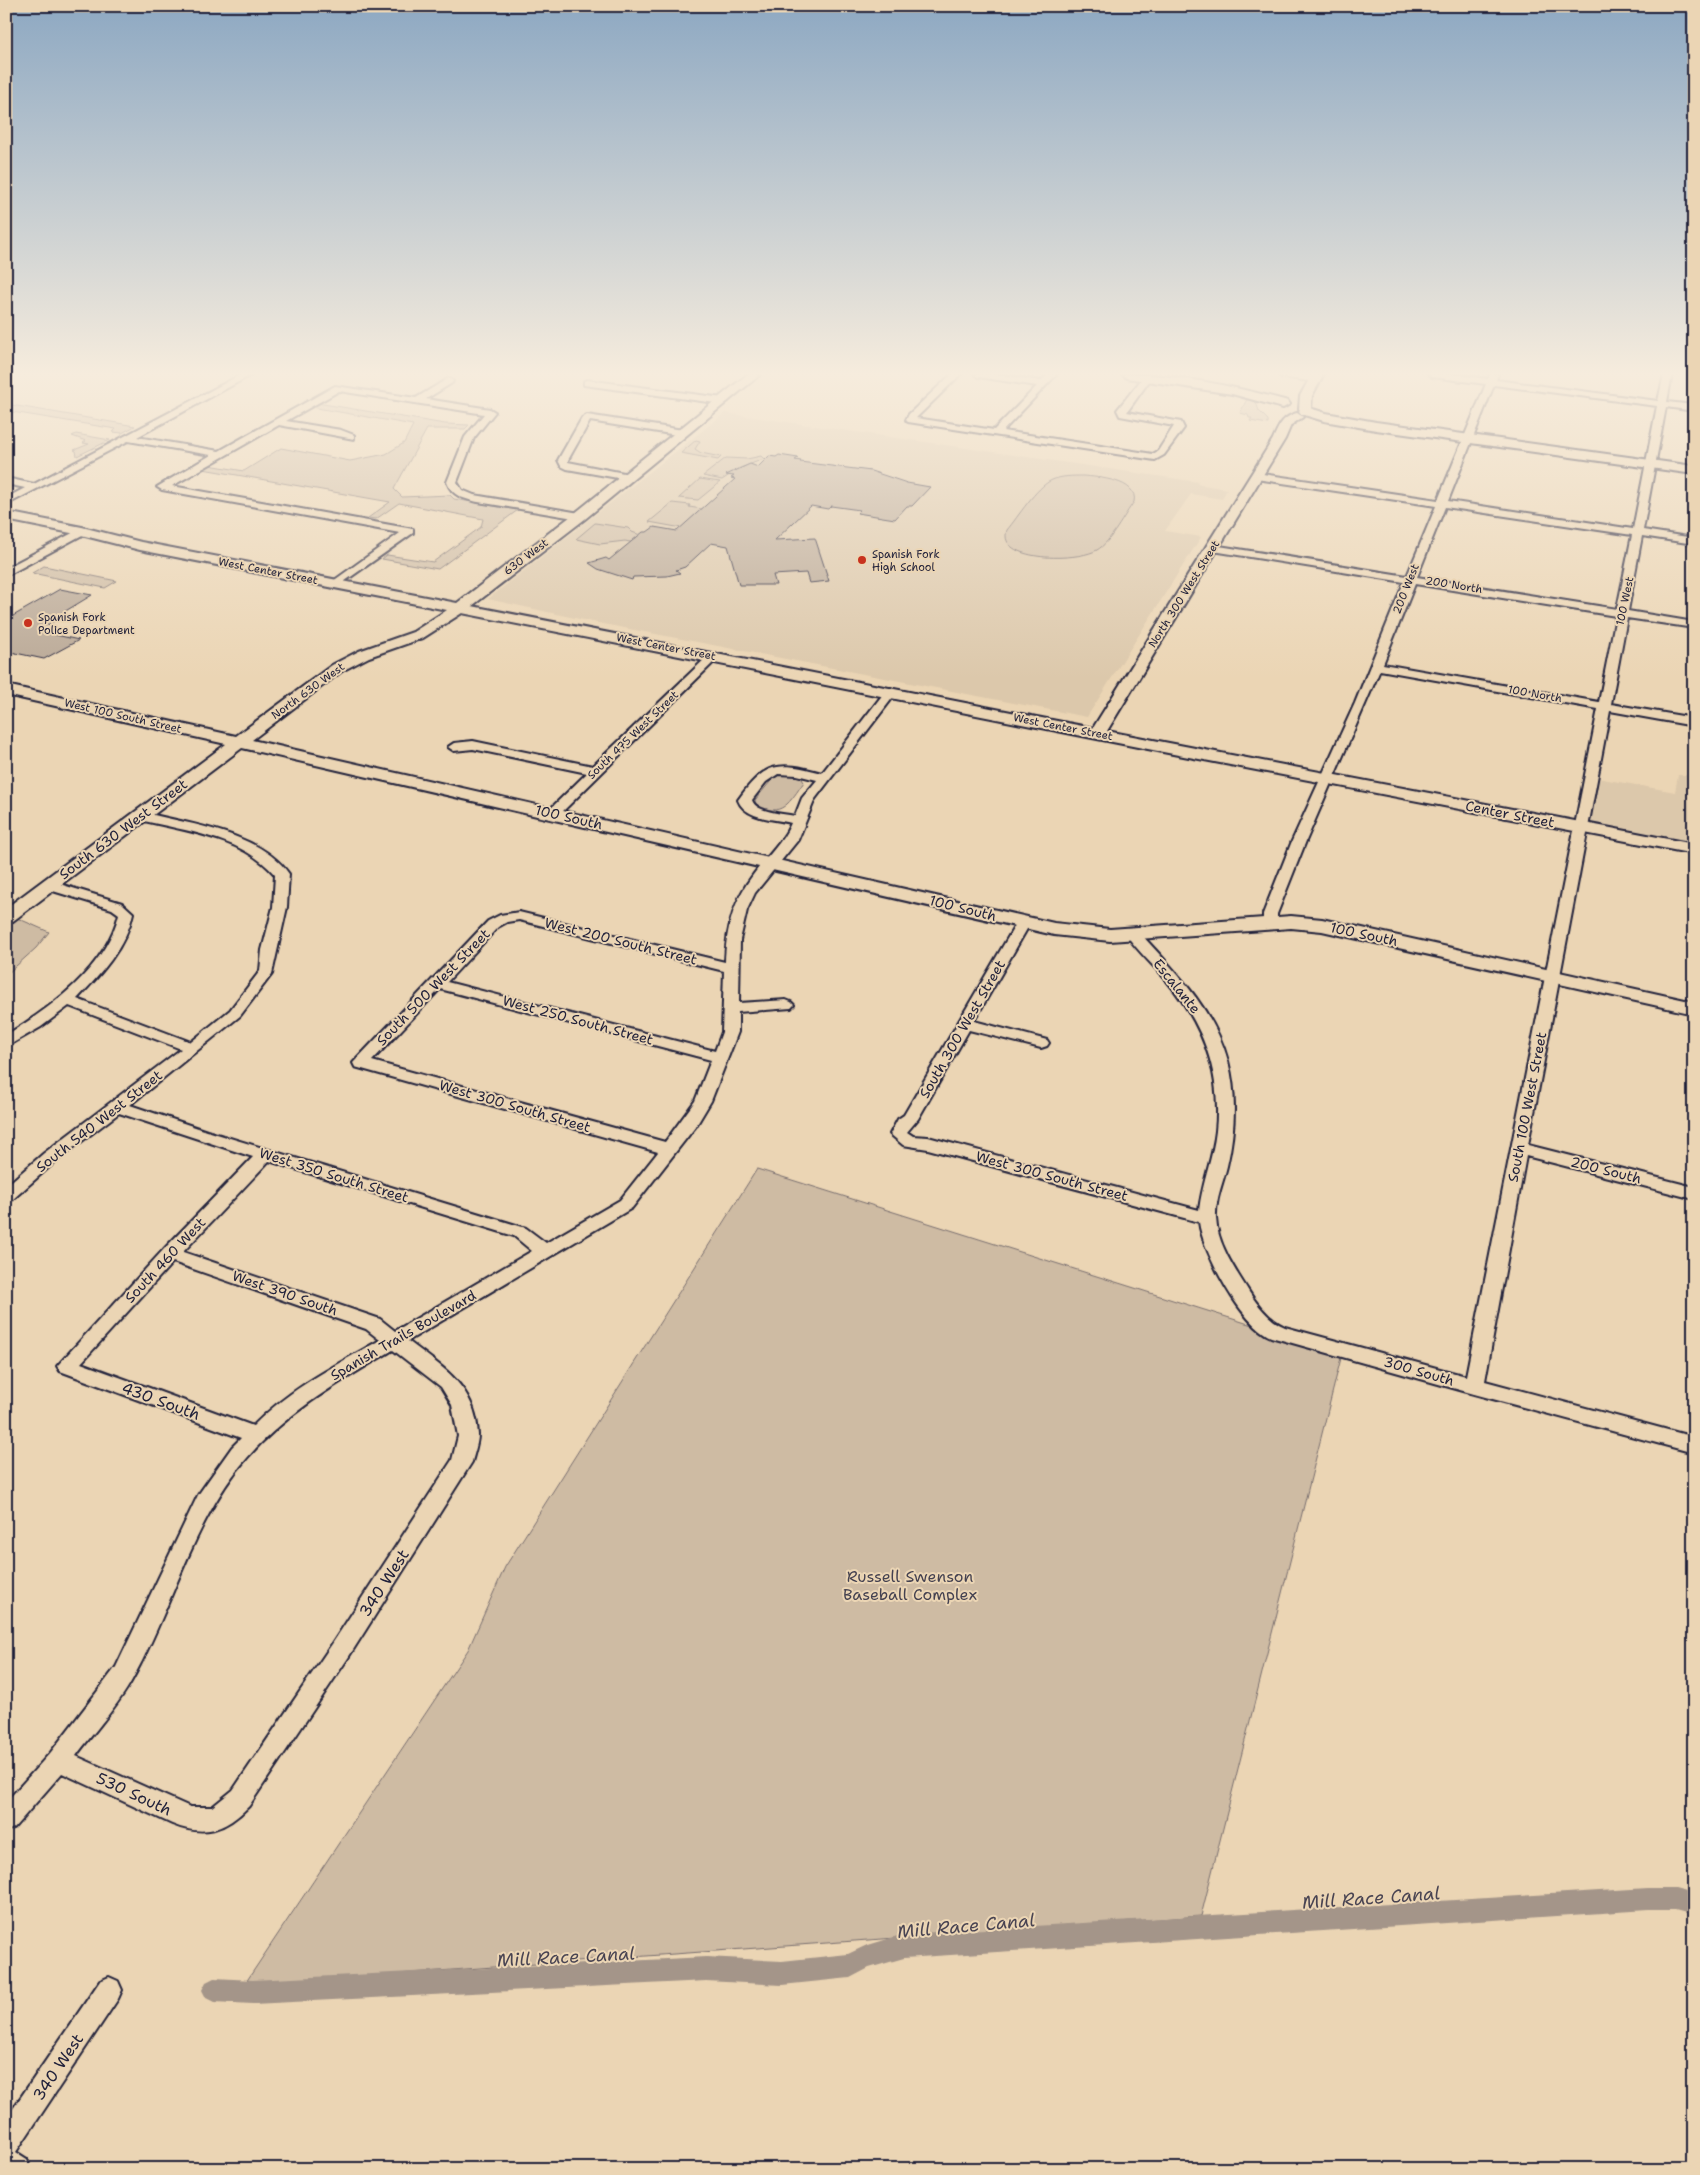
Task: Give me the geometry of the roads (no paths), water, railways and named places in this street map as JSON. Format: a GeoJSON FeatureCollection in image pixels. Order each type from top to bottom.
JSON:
{"type":"FeatureCollection","features":[{"type":"Feature","properties":{"kind":"street"},"geometry":{"type":"LineString","coordinates":[[6,502],[57,476]]}},
{"type":"Feature","properties":{"kind":"street"},"geometry":{"type":"LineString","coordinates":[[181,476],[162,486],[409,531],[334,584]]}},
{"type":"Feature","properties":{"kind":"street"},"geometry":{"type":"LineString","coordinates":[[455,476],[452,482],[453,487],[458,492],[478,499],[580,516]]}},
{"type":"Feature","properties":{"kind":"street"},"geometry":{"type":"LineString","coordinates":[[620,476],[629,477]]}},
{"type":"Feature","properties":{"kind":"street"},"geometry":{"type":"LineString","coordinates":[[1256,476],[1694,541]]}},
{"type":"Feature","properties":{"kind":"street","name":"North 300 West Street"},"geometry":{"type":"LineString","coordinates":[[1097,734],[1256,476]]}},
{"type":"Feature","properties":{"kind":"street","name":"200 West"},"geometry":{"type":"LineString","coordinates":[[1270,923],[1273,907],[1315,803],[1361,702],[1452,476]]}},
{"type":"Feature","properties":{"kind":"street","name":"100 West"},"geometry":{"type":"LineString","coordinates":[[1580,827],[1650,476]]}},
{"type":"Feature","properties":{"kind":"street","name":"630 West"},"geometry":{"type":"LineString","coordinates":[[460,608],[629,477]]}},
{"type":"Feature","properties":{"kind":"street"},"geometry":{"type":"LineString","coordinates":[[6,481],[36,487]]}},
{"type":"Feature","properties":{"kind":"street","name":"West Center Street"},"geometry":{"type":"LineString","coordinates":[[6,516],[82,531],[140,546],[1326,778]]}},
{"type":"Feature","properties":{"kind":"street"},"geometry":{"type":"LineString","coordinates":[[6,574],[82,531]]}},
{"type":"Feature","properties":{"kind":"street","name":"200 North"},"geometry":{"type":"LineString","coordinates":[[1213,548],[1694,624]]}},
{"type":"Feature","properties":{"kind":"street","name":"North 630 West"},"geometry":{"type":"LineString","coordinates":[[239,742],[337,668],[364,654],[418,634],[460,608]]}},
{"type":"Feature","properties":{"kind":"street","name":"South 475 West Street"},"geometry":{"type":"LineString","coordinates":[[553,813],[713,657]]}},
{"type":"Feature","properties":{"kind":"street","name":"100 North"},"geometry":{"type":"LineString","coordinates":[[1375,666],[1694,722]]}},
{"type":"Feature","properties":{"kind":"street","name":"West 100 South Street"},"geometry":{"type":"LineString","coordinates":[[6,690],[239,742]]}},
{"type":"Feature","properties":{"kind":"street","name":"Spanish Trails Boulevard"},"geometry":{"type":"LineString","coordinates":[[6,1820],[59,1760],[124,1674],[206,1501],[239,1453],[256,1435],[293,1402],[309,1391],[626,1204],[669,1150],[703,1101],[730,1032],[734,940],[740,910],[748,893],[791,840],[809,798],[891,692]]}},
{"type":"Feature","properties":{"kind":"street","name":"100 South"},"geometry":{"type":"LineString","coordinates":[[239,742],[1024,922],[1088,934],[1133,934],[1291,922],[1340,928],[1694,1008]]}},
{"type":"Feature","properties":{"kind":"street","name":"South 630 West Street"},"geometry":{"type":"LineString","coordinates":[[6,917],[239,742]]}},
{"type":"Feature","properties":{"kind":"street"},"geometry":{"type":"LineString","coordinates":[[454,748],[473,745],[596,771]]}},
{"type":"Feature","properties":{"kind":"street"},"geometry":{"type":"LineString","coordinates":[[800,821],[754,811],[747,806],[745,800],[767,774],[778,770],[790,770],[826,778]]}},
{"type":"Feature","properties":{"kind":"street","name":"Center Street"},"geometry":{"type":"LineString","coordinates":[[1326,778],[1694,849]]}},
{"type":"Feature","properties":{"kind":"street","name":"South 540 West Street"},"geometry":{"type":"LineString","coordinates":[[6,1196],[50,1158],[193,1048],[235,1013],[267,972],[280,907],[282,874],[268,858],[235,840],[141,816]]}},
{"type":"Feature","properties":{"kind":"street","name":"South 100 West Street"},"geometry":{"type":"LineString","coordinates":[[1474,1387],[1580,827]]}},
{"type":"Feature","properties":{"kind":"street"},"geometry":{"type":"LineString","coordinates":[[6,1042],[35,1024],[67,1000],[118,940],[125,922],[126,913],[117,906],[48,885]]}},
{"type":"Feature","properties":{"kind":"street","name":"West 200 South Street"},"geometry":{"type":"LineString","coordinates":[[509,917],[519,916],[732,968]]}},
{"type":"Feature","properties":{"kind":"street","name":"South 500 West Street"},"geometry":{"type":"LineString","coordinates":[[361,1063],[493,924],[509,917]]}},
{"type":"Feature","properties":{"kind":"street","name":"South 300 West Street"},"geometry":{"type":"LineString","coordinates":[[898,1134],[904,1123],[910,1119],[1024,922]]}},
{"type":"Feature","properties":{"kind":"street","name":"Escalante"},"geometry":{"type":"LineString","coordinates":[[1133,934],[1201,1015],[1219,1060],[1225,1091],[1226,1113],[1223,1142],[1209,1196],[1207,1218]]}},
{"type":"Feature","properties":{"kind":"street","name":"West 250 South Street"},"geometry":{"type":"LineString","coordinates":[[437,984],[719,1056]]}},
{"type":"Feature","properties":{"kind":"street"},"geometry":{"type":"LineString","coordinates":[[67,1000],[193,1048]]}},
{"type":"Feature","properties":{"kind":"street"},"geometry":{"type":"LineString","coordinates":[[731,1008],[786,1005]]}},
{"type":"Feature","properties":{"kind":"street"},"geometry":{"type":"LineString","coordinates":[[965,1024],[1041,1043]]}},
{"type":"Feature","properties":{"kind":"street","name":"West 300 South Street"},"geometry":{"type":"LineString","coordinates":[[361,1063],[669,1150]]}},
{"type":"Feature","properties":{"kind":"street","name":"West 350 South Street"},"geometry":{"type":"LineString","coordinates":[[118,1106],[265,1154],[520,1232],[545,1252]]}},
{"type":"Feature","properties":{"kind":"street","name":"West 300 South Street"},"geometry":{"type":"LineString","coordinates":[[898,1134],[909,1141],[928,1143],[1207,1218]]}},
{"type":"Feature","properties":{"kind":"street","name":"200 South"},"geometry":{"type":"LineString","coordinates":[[1519,1148],[1694,1192]]}},
{"type":"Feature","properties":{"kind":"street","name":"South 460 West"},"geometry":{"type":"LineString","coordinates":[[67,1366],[265,1154]]}},
{"type":"Feature","properties":{"kind":"street","name":"300 South"},"geometry":{"type":"LineString","coordinates":[[1207,1218],[1212,1242],[1238,1291],[1255,1314],[1273,1330],[1474,1387],[1694,1445]]}},
{"type":"Feature","properties":{"kind":"street","name":"West 390 South"},"geometry":{"type":"LineString","coordinates":[[170,1254],[373,1324],[395,1341]]}},
{"type":"Feature","properties":{"kind":"street","name":"340 West"},"geometry":{"type":"LineString","coordinates":[[210,1820],[222,1815],[241,1798],[340,1652],[462,1462],[468,1436],[462,1404],[448,1382],[395,1341]]}},
{"type":"Feature","properties":{"kind":"street","name":"430 South"},"geometry":{"type":"LineString","coordinates":[[67,1366],[256,1435]]}},
{"type":"Feature","properties":{"kind":"street","name":"530 South"},"geometry":{"type":"LineString","coordinates":[[59,1760],[180,1816],[197,1821],[210,1820]]}},
{"type":"Feature","properties":{"kind":"street","name":"340 West"},"geometry":{"type":"LineString","coordinates":[[6,2144],[109,1990]]}},
{"type":"Feature","properties":{"kind":"street"},"geometry":{"type":"LineString","coordinates":[[6,2161],[17,2169]]}},
{"type":"Feature","properties":{"kind":"waterway","name":"Mill Race Canal"},"geometry":{"type":"LineString","coordinates":[[214,1990],[253,1992],[706,1969],[782,1973],[850,1966],[865,1958],[904,1946],[1648,1899],[1675,1899],[1694,1904]]}},
{"type":"Feature","properties":{"kind":"place","name":"Spanish Fork High School"},"geometry":{"type":"Point","coordinates":[862,560]}},
{"type":"Feature","properties":{"kind":"place","name":"Spanish Fork Police Department"},"geometry":{"type":"Point","coordinates":[28,623]}},
{"type":"Feature","properties":{"kind":"park label","name":"Russell Swenson Baseball Complex"},"geometry":{"type":"Point","coordinates":[910,1585]}}]}
